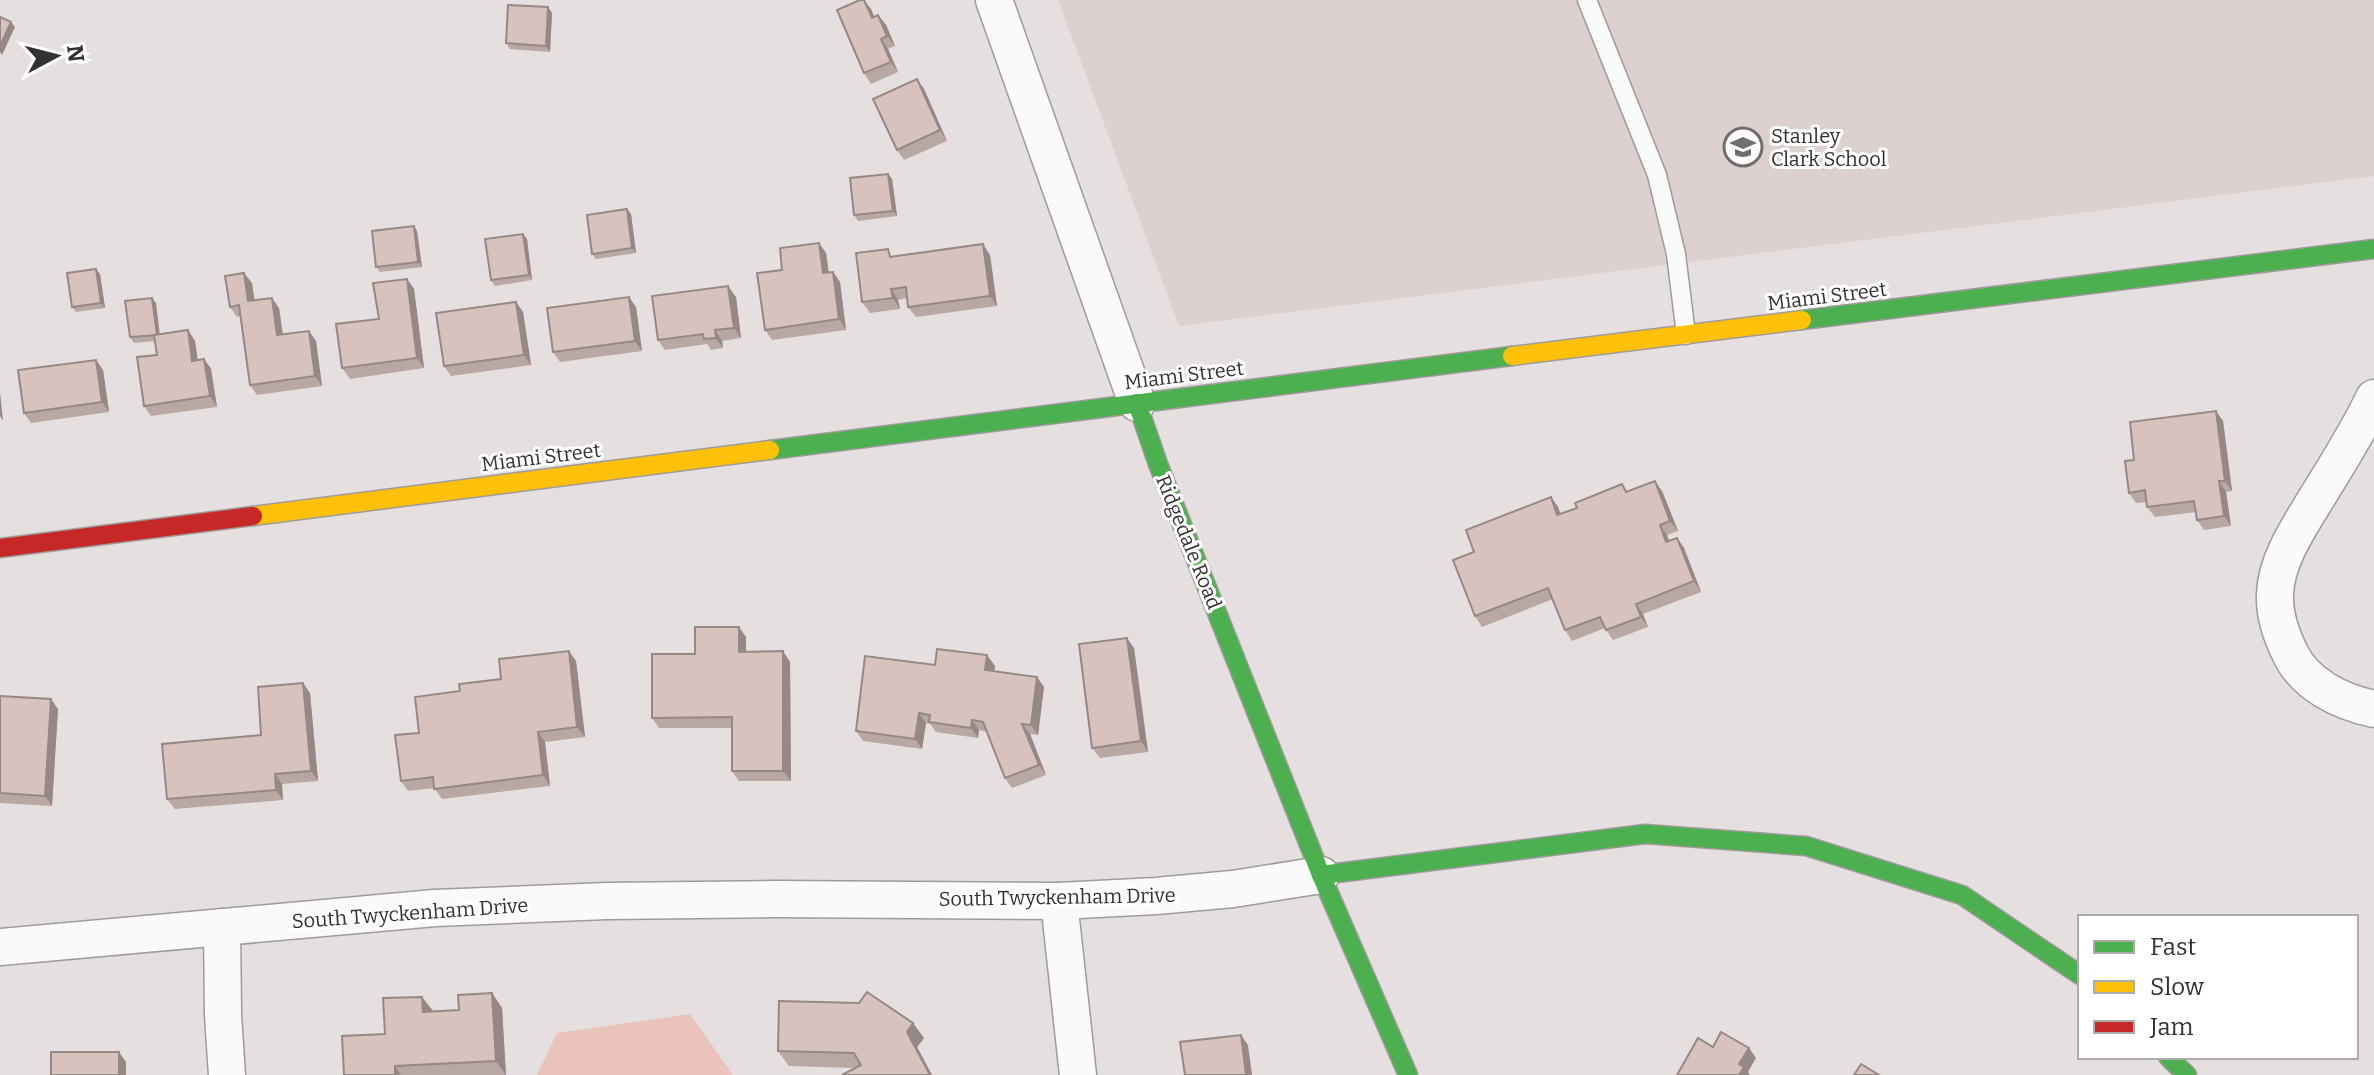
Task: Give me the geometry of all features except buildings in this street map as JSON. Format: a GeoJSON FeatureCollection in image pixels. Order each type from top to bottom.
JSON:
{"type":"FeatureCollection","features":[{"type":"Feature","properties":{"kind":"street","name":"Ridgedale Road"},"geometry":{"type":"LineString","coordinates":[[994,0],[1158,464],[1321,875],[1408,1075]]}},
{"type":"Feature","properties":{"kind":"street","name":"Miami Street"},"geometry":{"type":"LineString","coordinates":[[0,548],[2374,249]]}},
{"type":"Feature","properties":{"kind":"street"},"geometry":{"type":"LineString","coordinates":[[2374,398],[2294,535],[2280,569],[2275,592],[2282,639],[2293,660],[2309,679],[2346,701],[2374,709]]}},
{"type":"Feature","properties":{"kind":"street","name":"South Twyckenham Drive"},"geometry":{"type":"LineString","coordinates":[[0,947],[435,908],[607,901],[1059,901],[1156,896],[1233,889],[1645,834],[1806,846],[1962,895],[2078,974]]}},
{"type":"Feature","properties":{"kind":"street"},"geometry":{"type":"LineString","coordinates":[[1059,901],[1078,1075]]}},
{"type":"Feature","properties":{"kind":"street"},"geometry":{"type":"LineString","coordinates":[[222,927],[227,1075]]}},
{"type":"Feature","properties":{"kind":"street"},"geometry":{"type":"LineString","coordinates":[[2170,1059],[2187,1075]]}},
{"type":"Feature","properties":{"kind":"lane"},"geometry":{"type":"LineString","coordinates":[[1587,0],[1660,188],[1676,254],[1686,335]]}},
{"type":"Feature","properties":{"kind":"shaded area","name":"Stanley Clark School"},"geometry":{"type":"Polygon","coordinates":[[[1058,0],[2374,0],[2374,176],[1179,326],[1058,0]]]}},
{"type":"Feature","properties":{"kind":"shaded area"},"geometry":{"type":"Polygon","coordinates":[[[690,1014],[733,1075],[537,1075],[557,1033],[690,1014]]]}},
{"type":"Feature","properties":{"kind":"traffic: fast"},"geometry":{"type":"LineString","coordinates":[[1802,320],[2374,249]]}},
{"type":"Feature","properties":{"kind":"traffic: fast"},"geometry":{"type":"LineString","coordinates":[[770,450],[1512,356]]}},
{"type":"Feature","properties":{"kind":"traffic: fast"},"geometry":{"type":"LineString","coordinates":[[1137,403],[1158,464],[1321,875],[1408,1075]]}},
{"type":"Feature","properties":{"kind":"traffic: fast"},"geometry":{"type":"LineString","coordinates":[[1321,875],[1645,834],[1806,846],[1962,895],[2078,974]]}},
{"type":"Feature","properties":{"kind":"traffic: fast"},"geometry":{"type":"LineString","coordinates":[[2170,1059],[2187,1075]]}},
{"type":"Feature","properties":{"kind":"traffic: slow"},"geometry":{"type":"LineString","coordinates":[[1512,356],[1802,320]]}},
{"type":"Feature","properties":{"kind":"traffic: slow"},"geometry":{"type":"LineString","coordinates":[[253,516],[770,450]]}},
{"type":"Feature","properties":{"kind":"traffic: jam"},"geometry":{"type":"LineString","coordinates":[[0,548],[253,516]]}},
{"type":"Feature","properties":{"kind":"place","name":"Stanley Clark School"},"geometry":{"type":"Point","coordinates":[1743,147]}}]}
